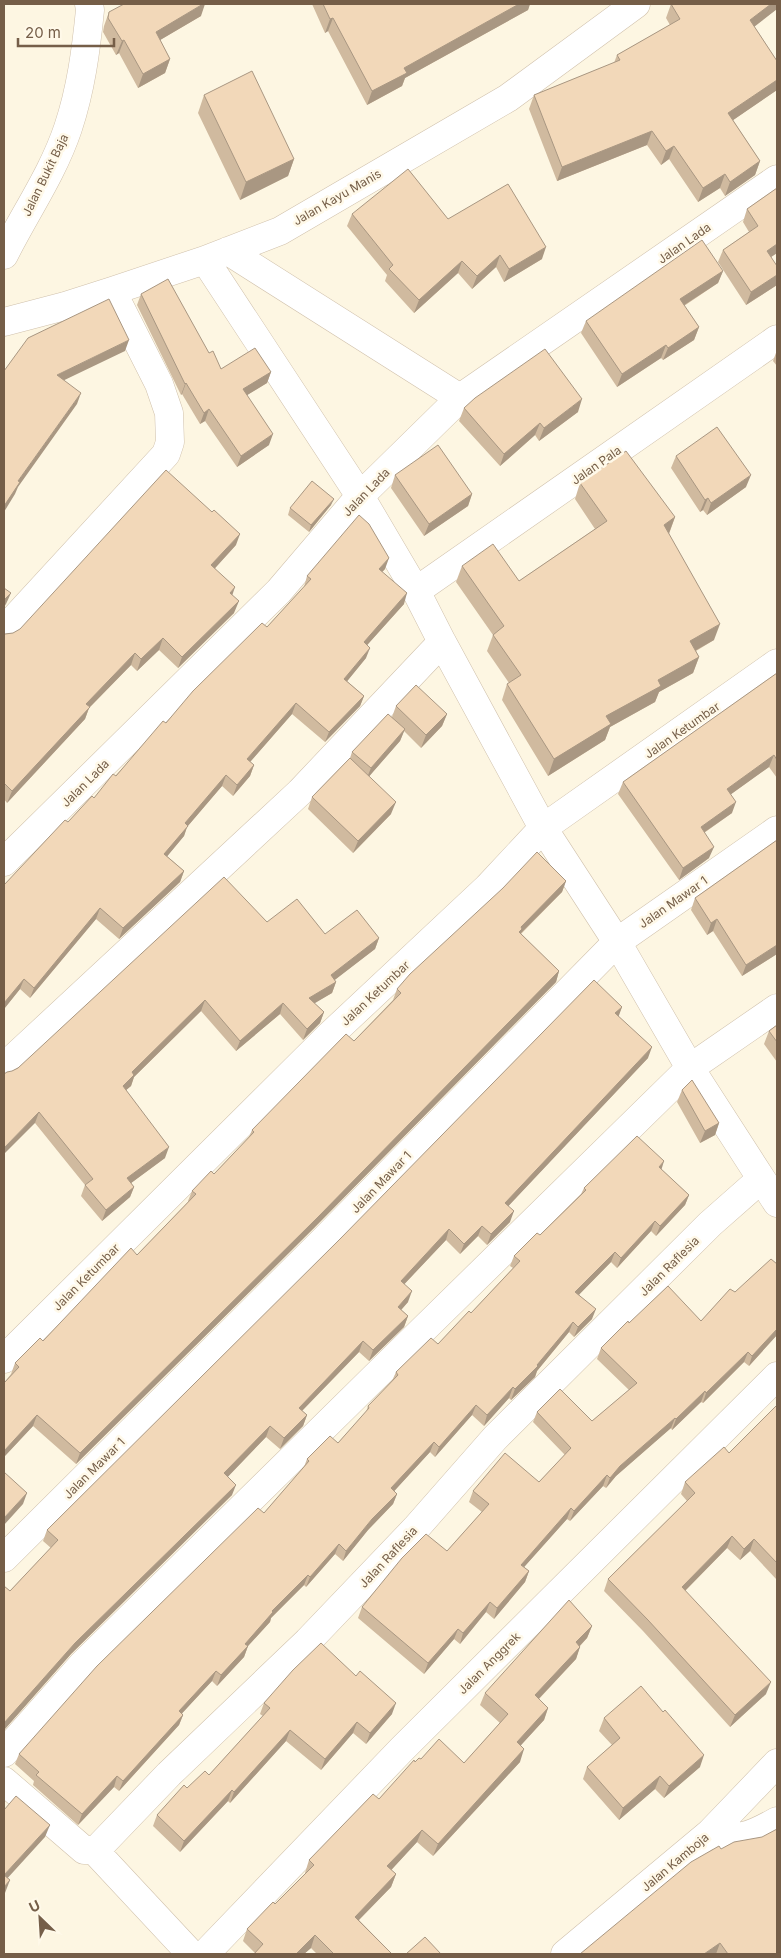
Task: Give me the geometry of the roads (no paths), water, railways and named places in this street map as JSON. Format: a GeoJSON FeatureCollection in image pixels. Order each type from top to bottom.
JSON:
{"type":"FeatureCollection","features":[{"type":"Feature","properties":{"kind":"street","name":"Jalan Bukit Baja"},"geometry":{"type":"LineString","coordinates":[[7,239],[52,165],[68,128],[80,87],[86,47],[89,4]]}},
{"type":"Feature","properties":{"kind":"street","name":"Jalan Kayu Manis"},"geometry":{"type":"LineString","coordinates":[[4,322],[65,306],[217,256],[280,230],[508,98],[636,4]]}},
{"type":"Feature","properties":{"kind":"street","name":"Jalan Lada"},"geometry":{"type":"LineString","coordinates":[[4,862],[279,591],[360,496],[460,398],[777,179]]}},
{"type":"Feature","properties":{"kind":"street"},"geometry":{"type":"LineString","coordinates":[[217,256],[460,398]]}},
{"type":"Feature","properties":{"kind":"street"},"geometry":{"type":"LineString","coordinates":[[217,256],[416,591],[543,828],[617,942],[690,1068],[777,1203]]}},
{"type":"Feature","properties":{"kind":"street"},"geometry":{"type":"LineString","coordinates":[[4,630],[166,454],[170,442],[169,413],[159,384],[112,291]]}},
{"type":"Feature","properties":{"kind":"street","name":"Jalan Pala"},"geometry":{"type":"LineString","coordinates":[[416,591],[777,339]]}},
{"type":"Feature","properties":{"kind":"street"},"geometry":{"type":"LineString","coordinates":[[4,1067],[300,792],[442,642]]}},
{"type":"Feature","properties":{"kind":"street","name":"Jalan Ketumbar"},"geometry":{"type":"LineString","coordinates":[[4,1359],[329,1036],[488,887],[543,828],[777,663]]}},
{"type":"Feature","properties":{"kind":"street","name":"Jalan Mawar 1"},"geometry":{"type":"LineString","coordinates":[[4,1558],[325,1239],[617,942],[777,830]]}},
{"type":"Feature","properties":{"kind":"street"},"geometry":{"type":"LineString","coordinates":[[4,1753],[90,1658],[690,1068],[777,1008]]}},
{"type":"Feature","properties":{"kind":"street","name":"Jalan Raflesia"},"geometry":{"type":"LineString","coordinates":[[94,1850],[115,1832],[169,1774],[308,1641],[416,1528],[481,1453],[710,1224],[761,1179]]}},
{"type":"Feature","properties":{"kind":"street","name":"Jalan Anggrek"},"geometry":{"type":"LineString","coordinates":[[206,1954],[402,1749],[777,1376]]}},
{"type":"Feature","properties":{"kind":"street","name":"Jalan Kamboja"},"geometry":{"type":"LineString","coordinates":[[565,1954],[710,1833],[777,1763]]}},
{"type":"Feature","properties":{"kind":"street"},"geometry":{"type":"LineString","coordinates":[[4,1781],[84,1850],[94,1850],[191,1954]]}},
{"type":"Feature","properties":{"kind":"street"},"geometry":{"type":"LineString","coordinates":[[710,1833],[722,1838],[737,1838],[758,1831],[777,1821]]}}]}
